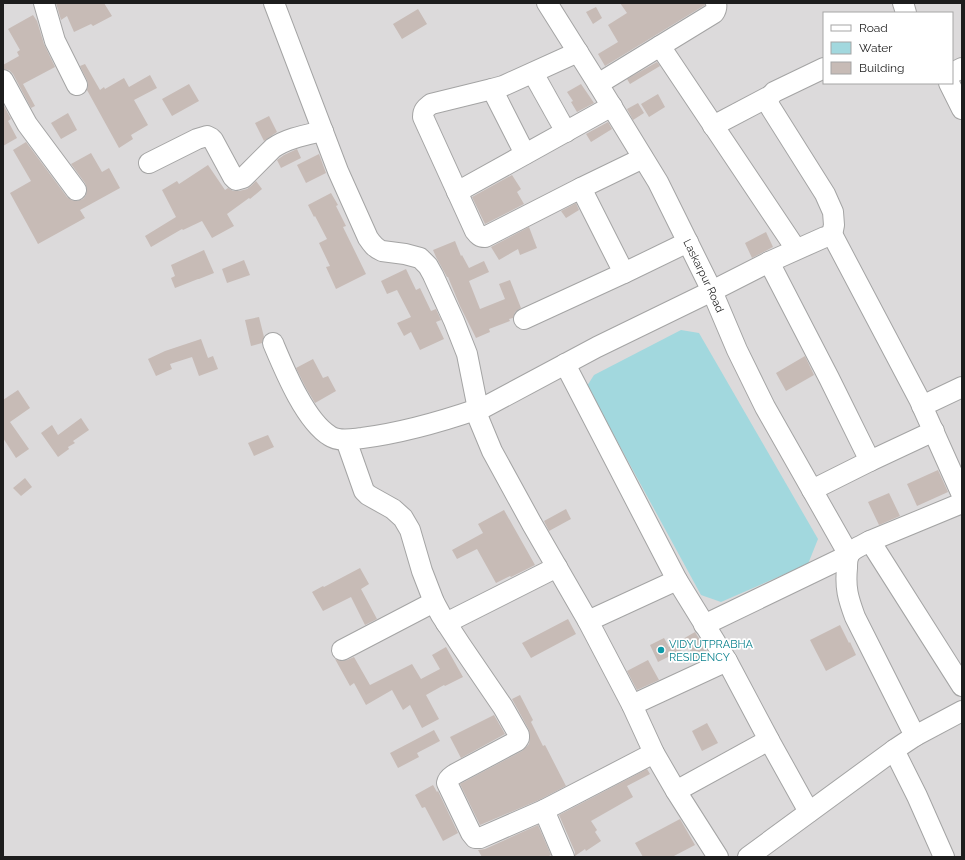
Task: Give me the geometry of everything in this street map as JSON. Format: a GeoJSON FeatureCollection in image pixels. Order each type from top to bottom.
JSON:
{"type":"FeatureCollection","features":[{"type":"Feature","properties":{"kind":"street"},"geometry":{"type":"LineString","coordinates":[[44,3],[55,41],[77,85]]}},
{"type":"Feature","properties":{"kind":"street"},"geometry":{"type":"LineString","coordinates":[[274,3],[338,171],[371,243],[382,251],[405,254],[420,258],[428,266],[454,321],[466,354],[470,366],[477,410],[492,451],[588,621],[632,705],[654,753],[718,857]]}},
{"type":"Feature","properties":{"kind":"street"},"geometry":{"type":"LineString","coordinates":[[598,84],[714,13],[717,6],[716,3]]}},
{"type":"Feature","properties":{"kind":"street","name":"Laskarpur Road"},"geometry":{"type":"LineString","coordinates":[[550,4],[667,199],[712,291],[737,350],[761,400],[849,555]]}},
{"type":"Feature","properties":{"kind":"street"},"geometry":{"type":"LineString","coordinates":[[660,46],[796,249]]}},
{"type":"Feature","properties":{"kind":"street"},"geometry":{"type":"LineString","coordinates":[[578,52],[533,73],[492,89],[431,104],[423,111],[423,117],[475,231],[481,237],[485,237],[643,158]]}},
{"type":"Feature","properties":{"kind":"street"},"geometry":{"type":"LineString","coordinates":[[714,126],[770,96],[774,92],[823,68]]}},
{"type":"Feature","properties":{"kind":"street"},"geometry":{"type":"LineString","coordinates":[[953,72],[962,68]]}},
{"type":"Feature","properties":{"kind":"street"},"geometry":{"type":"LineString","coordinates":[[533,73],[566,132]]}},
{"type":"Feature","properties":{"kind":"street"},"geometry":{"type":"LineString","coordinates":[[950,84],[962,109]]}},
{"type":"Feature","properties":{"kind":"street"},"geometry":{"type":"LineString","coordinates":[[492,89],[525,154]]}},
{"type":"Feature","properties":{"kind":"street"},"geometry":{"type":"LineString","coordinates":[[6,92],[27,124],[76,190]]}},
{"type":"Feature","properties":{"kind":"street"},"geometry":{"type":"LineString","coordinates":[[770,96],[769,105],[830,204],[834,224],[832,235],[922,406],[962,495]]}},
{"type":"Feature","properties":{"kind":"street"},"geometry":{"type":"LineString","coordinates":[[457,192],[612,106]]}},
{"type":"Feature","properties":{"kind":"street"},"geometry":{"type":"LineString","coordinates":[[149,163],[197,139],[207,136],[213,140],[236,180],[243,178],[273,148],[278,145],[293,139],[323,131]]}},
{"type":"Feature","properties":{"kind":"street"},"geometry":{"type":"LineString","coordinates":[[581,188],[624,273]]}},
{"type":"Feature","properties":{"kind":"street"},"geometry":{"type":"LineString","coordinates":[[273,343],[295,390],[312,420],[329,436],[336,439],[346,440],[403,432],[482,409],[643,324],[796,249],[832,235]]}},
{"type":"Feature","properties":{"kind":"street"},"geometry":{"type":"LineString","coordinates":[[524,319],[688,242]]}},
{"type":"Feature","properties":{"kind":"street"},"geometry":{"type":"LineString","coordinates":[[769,262],[870,461]]}},
{"type":"Feature","properties":{"kind":"street"},"geometry":{"type":"LineString","coordinates":[[565,364],[676,580],[727,661],[809,812]]}},
{"type":"Feature","properties":{"kind":"street"},"geometry":{"type":"LineString","coordinates":[[922,406],[962,387]]}},
{"type":"Feature","properties":{"kind":"street"},"geometry":{"type":"LineString","coordinates":[[812,490],[934,431]]}},
{"type":"Feature","properties":{"kind":"street"},"geometry":{"type":"LineString","coordinates":[[346,440],[364,491],[368,495],[393,509],[403,518],[410,530],[422,571],[434,602],[446,623],[503,707],[519,735],[519,738],[513,743],[455,774],[448,780],[447,783],[471,833],[475,838],[480,838],[544,810],[654,753]]}},
{"type":"Feature","properties":{"kind":"street"},"geometry":{"type":"LineString","coordinates":[[704,625],[849,555],[870,541],[962,503]]}},
{"type":"Feature","properties":{"kind":"street"},"geometry":{"type":"LineString","coordinates":[[870,541],[962,686]]}},
{"type":"Feature","properties":{"kind":"street"},"geometry":{"type":"LineString","coordinates":[[849,555],[846,588],[855,617],[915,736]]}},
{"type":"Feature","properties":{"kind":"street"},"geometry":{"type":"LineString","coordinates":[[446,623],[557,568]]}},
{"type":"Feature","properties":{"kind":"street"},"geometry":{"type":"LineString","coordinates":[[588,621],[676,580]]}},
{"type":"Feature","properties":{"kind":"street"},"geometry":{"type":"LineString","coordinates":[[342,650],[434,602]]}},
{"type":"Feature","properties":{"kind":"street"},"geometry":{"type":"LineString","coordinates":[[632,705],[727,661]]}},
{"type":"Feature","properties":{"kind":"street"},"geometry":{"type":"LineString","coordinates":[[748,857],[770,850],[809,812],[894,750],[915,736],[962,711]]}},
{"type":"Feature","properties":{"kind":"street"},"geometry":{"type":"LineString","coordinates":[[676,791],[769,740]]}},
{"type":"Feature","properties":{"kind":"street"},"geometry":{"type":"LineString","coordinates":[[894,750],[917,796],[944,857]]}},
{"type":"Feature","properties":{"kind":"street"},"geometry":{"type":"LineString","coordinates":[[544,810],[564,857]]}},
{"type":"Feature","properties":{"kind":"shaded area"},"geometry":{"type":"Polygon","coordinates":[[[3,3],[962,3],[962,857],[3,857],[3,3]]]}},
{"type":"Feature","properties":{"kind":"water"},"geometry":{"type":"Polygon","coordinates":[[[681,330],[699,333],[818,539],[808,564],[721,602],[701,595],[587,386],[594,375],[681,330]]]}},
{"type":"Feature","properties":{"kind":"building"},"geometry":{"type":"Polygon","coordinates":[[[56,3],[104,3],[112,16],[93,26],[91,24],[74,32],[67,16],[61,20],[56,3]]]}},
{"type":"Feature","properties":{"kind":"building"},"geometry":{"type":"Polygon","coordinates":[[[620,3],[705,3],[705,5],[605,66],[598,54],[618,42],[608,25],[627,13],[620,3]]]}},
{"type":"Feature","properties":{"kind":"building"},"geometry":{"type":"Polygon","coordinates":[[[596,7],[602,18],[593,24],[586,12],[596,7]]]}},
{"type":"Feature","properties":{"kind":"building"},"geometry":{"type":"Polygon","coordinates":[[[418,9],[427,24],[402,39],[393,24],[418,9]]]}},
{"type":"Feature","properties":{"kind":"building"},"geometry":{"type":"Polygon","coordinates":[[[33,15],[37,21],[44,44],[55,67],[23,84],[35,106],[31,108],[13,74],[9,70],[3,69],[3,65],[19,56],[17,52],[20,50],[8,29],[33,15]]]}},
{"type":"Feature","properties":{"kind":"building"},"geometry":{"type":"Polygon","coordinates":[[[657,62],[660,66],[630,84],[627,79],[657,62]]]}},
{"type":"Feature","properties":{"kind":"building"},"geometry":{"type":"Polygon","coordinates":[[[85,64],[100,90],[104,87],[105,89],[124,78],[129,87],[150,75],[157,88],[134,100],[148,125],[131,135],[133,139],[119,148],[87,90],[87,80],[80,66],[85,64]]]}},
{"type":"Feature","properties":{"kind":"building"},"geometry":{"type":"Polygon","coordinates":[[[189,84],[199,101],[172,116],[162,99],[189,84]]]}},
{"type":"Feature","properties":{"kind":"building"},"geometry":{"type":"Polygon","coordinates":[[[581,84],[594,103],[577,112],[571,102],[573,101],[567,92],[581,84]]]}},
{"type":"Feature","properties":{"kind":"building"},"geometry":{"type":"Polygon","coordinates":[[[658,94],[665,107],[649,117],[641,104],[658,94]]]}},
{"type":"Feature","properties":{"kind":"building"},"geometry":{"type":"Polygon","coordinates":[[[638,103],[644,113],[633,120],[627,109],[638,103]]]}},
{"type":"Feature","properties":{"kind":"building"},"geometry":{"type":"Polygon","coordinates":[[[3,104],[11,119],[8,121],[17,138],[3,146],[3,104]]]}},
{"type":"Feature","properties":{"kind":"building"},"geometry":{"type":"Polygon","coordinates":[[[68,113],[77,130],[61,139],[51,123],[68,113]]]}},
{"type":"Feature","properties":{"kind":"building"},"geometry":{"type":"Polygon","coordinates":[[[269,116],[277,132],[264,141],[255,123],[269,116]]]}},
{"type":"Feature","properties":{"kind":"building"},"geometry":{"type":"Polygon","coordinates":[[[608,122],[612,129],[591,142],[586,134],[608,122]]]}},
{"type":"Feature","properties":{"kind":"building"},"geometry":{"type":"Polygon","coordinates":[[[26,142],[67,197],[71,200],[77,201],[83,199],[86,195],[87,189],[85,183],[71,164],[91,153],[102,172],[109,168],[120,188],[80,210],[85,218],[38,244],[10,193],[31,181],[13,150],[26,142]]]}},
{"type":"Feature","properties":{"kind":"building"},"geometry":{"type":"Polygon","coordinates":[[[297,149],[301,158],[281,168],[277,160],[297,149]]]}},
{"type":"Feature","properties":{"kind":"building"},"geometry":{"type":"Polygon","coordinates":[[[319,154],[326,173],[306,183],[297,165],[319,154]]]}},
{"type":"Feature","properties":{"kind":"building"},"geometry":{"type":"Polygon","coordinates":[[[208,165],[225,190],[228,188],[233,191],[247,189],[256,181],[262,189],[227,214],[234,226],[212,238],[202,221],[183,230],[182,229],[151,247],[145,236],[176,217],[162,190],[177,181],[179,184],[208,165]]]}},
{"type":"Feature","properties":{"kind":"building"},"geometry":{"type":"Polygon","coordinates":[[[512,175],[521,189],[517,192],[524,204],[485,224],[472,197],[512,175]]]}},
{"type":"Feature","properties":{"kind":"building"},"geometry":{"type":"Polygon","coordinates":[[[331,193],[338,205],[336,206],[346,226],[343,227],[366,274],[336,289],[326,267],[330,266],[319,243],[327,239],[308,205],[331,193]]]}},
{"type":"Feature","properties":{"kind":"building"},"geometry":{"type":"Polygon","coordinates":[[[576,203],[579,210],[566,218],[561,211],[576,203]]]}},
{"type":"Feature","properties":{"kind":"building"},"geometry":{"type":"Polygon","coordinates":[[[529,227],[537,248],[520,255],[518,249],[499,260],[491,247],[529,227]]]}},
{"type":"Feature","properties":{"kind":"building"},"geometry":{"type":"Polygon","coordinates":[[[766,232],[773,247],[752,258],[745,243],[766,232]]]}},
{"type":"Feature","properties":{"kind":"building"},"geometry":{"type":"Polygon","coordinates":[[[455,241],[461,256],[462,255],[469,268],[484,261],[489,272],[469,281],[480,309],[505,299],[499,284],[510,280],[521,308],[515,312],[513,318],[509,319],[510,321],[489,329],[490,332],[476,338],[448,277],[433,250],[455,241]]]}},
{"type":"Feature","properties":{"kind":"building"},"geometry":{"type":"Polygon","coordinates":[[[204,250],[214,273],[175,288],[171,278],[175,276],[171,265],[204,250]]]}},
{"type":"Feature","properties":{"kind":"building"},"geometry":{"type":"Polygon","coordinates":[[[244,260],[250,275],[227,283],[222,269],[244,260]]]}},
{"type":"Feature","properties":{"kind":"building"},"geometry":{"type":"Polygon","coordinates":[[[406,269],[416,290],[420,288],[431,311],[436,309],[441,320],[436,322],[444,339],[420,350],[411,332],[404,336],[397,323],[411,317],[397,290],[387,294],[381,281],[406,269]]]}},
{"type":"Feature","properties":{"kind":"building"},"geometry":{"type":"Polygon","coordinates":[[[259,317],[264,337],[262,343],[251,346],[245,320],[259,317]]]}},
{"type":"Feature","properties":{"kind":"building"},"geometry":{"type":"Polygon","coordinates":[[[201,339],[208,358],[213,356],[218,369],[199,376],[192,357],[170,364],[172,369],[156,376],[148,359],[165,351],[201,339]]]}},
{"type":"Feature","properties":{"kind":"building"},"geometry":{"type":"Polygon","coordinates":[[[805,356],[814,375],[786,391],[776,373],[805,356]]]}},
{"type":"Feature","properties":{"kind":"building"},"geometry":{"type":"Polygon","coordinates":[[[313,359],[323,378],[328,376],[336,391],[315,403],[296,368],[313,359]]]}},
{"type":"Feature","properties":{"kind":"building"},"geometry":{"type":"Polygon","coordinates":[[[18,390],[30,408],[10,422],[29,449],[16,458],[3,438],[3,400],[18,390]]]}},
{"type":"Feature","properties":{"kind":"building"},"geometry":{"type":"Polygon","coordinates":[[[81,418],[89,430],[73,441],[75,443],[68,447],[69,449],[58,457],[41,433],[52,425],[58,435],[81,418]]]}},
{"type":"Feature","properties":{"kind":"building"},"geometry":{"type":"Polygon","coordinates":[[[268,435],[274,447],[254,456],[248,443],[268,435]]]}},
{"type":"Feature","properties":{"kind":"building"},"geometry":{"type":"Polygon","coordinates":[[[938,470],[948,492],[917,506],[907,484],[938,470]]]}},
{"type":"Feature","properties":{"kind":"building"},"geometry":{"type":"Polygon","coordinates":[[[25,478],[32,487],[21,496],[13,488],[25,478]]]}},
{"type":"Feature","properties":{"kind":"building"},"geometry":{"type":"Polygon","coordinates":[[[889,493],[900,516],[879,525],[868,502],[889,493]]]}},
{"type":"Feature","properties":{"kind":"building"},"geometry":{"type":"Polygon","coordinates":[[[566,509],[571,519],[549,531],[544,521],[566,509]]]}},
{"type":"Feature","properties":{"kind":"building"},"geometry":{"type":"Polygon","coordinates":[[[504,510],[535,565],[496,583],[477,549],[457,559],[452,550],[483,533],[478,524],[504,510]]]}},
{"type":"Feature","properties":{"kind":"building"},"geometry":{"type":"Polygon","coordinates":[[[360,568],[369,584],[361,589],[377,619],[365,625],[351,597],[323,611],[312,592],[360,568]]]}},
{"type":"Feature","properties":{"kind":"building"},"geometry":{"type":"Polygon","coordinates":[[[568,619],[576,634],[531,658],[522,643],[568,619]]]}},
{"type":"Feature","properties":{"kind":"building"},"geometry":{"type":"Polygon","coordinates":[[[840,625],[856,655],[826,671],[810,640],[840,625]]]}},
{"type":"Feature","properties":{"kind":"building"},"geometry":{"type":"Polygon","coordinates":[[[695,632],[710,656],[697,662],[688,647],[658,662],[650,645],[664,638],[669,647],[695,632]]]}},
{"type":"Feature","properties":{"kind":"building"},"geometry":{"type":"Polygon","coordinates":[[[446,647],[463,677],[426,695],[439,719],[422,728],[410,705],[403,710],[392,690],[366,705],[354,683],[350,686],[335,659],[342,661],[354,657],[370,685],[412,664],[421,679],[440,669],[432,655],[446,647]]]}},
{"type":"Feature","properties":{"kind":"building"},"geometry":{"type":"Polygon","coordinates":[[[648,660],[659,680],[637,690],[627,671],[648,660]]]}},
{"type":"Feature","properties":{"kind":"building"},"geometry":{"type":"Polygon","coordinates":[[[520,695],[533,720],[531,722],[543,746],[545,745],[566,786],[539,800],[480,825],[460,784],[522,751],[529,744],[529,730],[512,699],[520,695]]]}},
{"type":"Feature","properties":{"kind":"building"},"geometry":{"type":"Polygon","coordinates":[[[494,715],[505,734],[461,758],[450,737],[494,715]]]}},
{"type":"Feature","properties":{"kind":"building"},"geometry":{"type":"Polygon","coordinates":[[[707,723],[718,743],[702,751],[692,731],[707,723]]]}},
{"type":"Feature","properties":{"kind":"building"},"geometry":{"type":"Polygon","coordinates":[[[434,730],[440,741],[417,753],[419,757],[398,768],[390,753],[434,730]]]}},
{"type":"Feature","properties":{"kind":"building"},"geometry":{"type":"Polygon","coordinates":[[[647,769],[650,774],[627,786],[633,797],[591,821],[597,830],[595,832],[601,841],[575,856],[575,852],[559,815],[647,769]]]}},
{"type":"Feature","properties":{"kind":"building"},"geometry":{"type":"Polygon","coordinates":[[[433,785],[437,792],[438,791],[458,833],[443,841],[425,807],[422,808],[415,795],[433,785]]]}},
{"type":"Feature","properties":{"kind":"building"},"geometry":{"type":"Polygon","coordinates":[[[680,819],[695,845],[672,857],[643,857],[635,843],[680,819]]]}},
{"type":"Feature","properties":{"kind":"building"},"geometry":{"type":"Polygon","coordinates":[[[538,825],[551,855],[547,857],[482,857],[478,850],[485,849],[538,825]]]}},
{"type":"Feature","properties":{"kind":"place","name":"VIDYUTPRABHA RESIDENCY"},"geometry":{"type":"Point","coordinates":[661,650]}}]}
